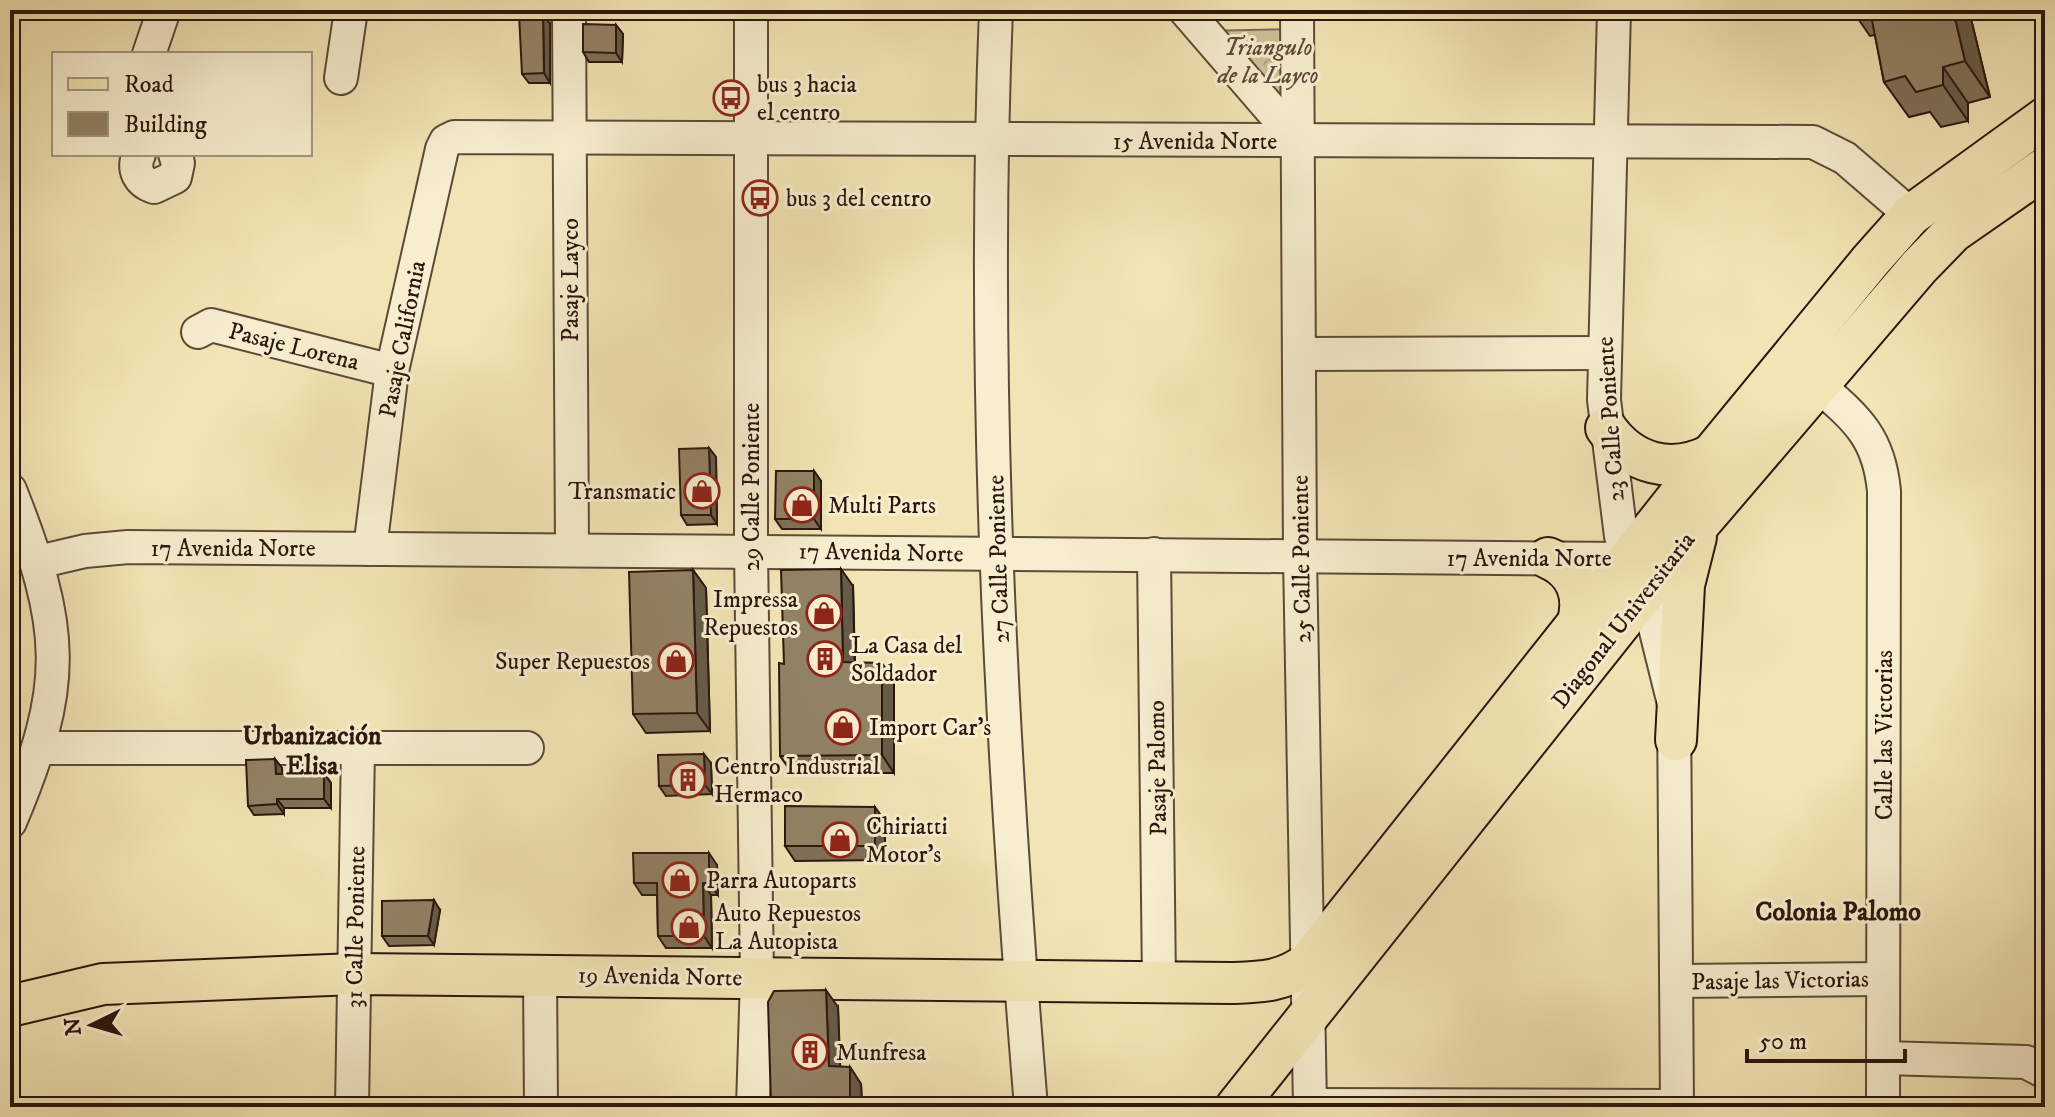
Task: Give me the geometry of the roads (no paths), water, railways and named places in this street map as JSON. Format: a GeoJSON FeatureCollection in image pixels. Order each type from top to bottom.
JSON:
{"type":"FeatureCollection","features":[{"type":"Feature","properties":{"kind":"main road","name":"Diagonal Universitaria"},"geometry":{"type":"LineString","coordinates":[[1236,1107],[1310,1017],[1638,575],[1711,455],[1911,215],[2045,118]]}},
{"type":"Feature","properties":{"kind":"main road","name":"Diagonal Universitaria"},"geometry":{"type":"LineString","coordinates":[[1308,963],[1577,625],[1701,522],[1953,232],[2045,168]]}},
{"type":"Feature","properties":{"kind":"main road"},"geometry":{"type":"LineString","coordinates":[[1606,428],[1623,448],[1659,465],[1686,464],[1711,455]]}},
{"type":"Feature","properties":{"kind":"main road"},"geometry":{"type":"LineString","coordinates":[[1676,740],[1684,585],[1701,522]]}},
{"type":"Feature","properties":{"kind":"main road"},"geometry":{"type":"LineString","coordinates":[[1548,558],[1568,571],[1577,585],[1581,601],[1577,625]]}},
{"type":"Feature","properties":{"kind":"main road","name":"19 Avenida Norte"},"geometry":{"type":"LineString","coordinates":[[17,1000],[103,984],[355,974],[757,977],[1021,983],[1271,982],[1291,976],[1308,963]]}},
{"type":"Feature","properties":{"kind":"street"},"geometry":{"type":"LineString","coordinates":[[150,52],[164,10]]}},
{"type":"Feature","properties":{"kind":"street"},"geometry":{"type":"LineString","coordinates":[[341,78],[351,10]]}},
{"type":"Feature","properties":{"kind":"street","name":"Pasaje Layco"},"geometry":{"type":"LineString","coordinates":[[569,10],[572,550]]}},
{"type":"Feature","properties":{"kind":"street","name":"29 Calle Poniente"},"geometry":{"type":"LineString","coordinates":[[751,10],[751,551],[757,977],[753,1107]]}},
{"type":"Feature","properties":{"kind":"street","name":"27 Calle Poniente"},"geometry":{"type":"LineString","coordinates":[[996,10],[991,140],[996,553],[1031,1107]]}},
{"type":"Feature","properties":{"kind":"street"},"geometry":{"type":"LineString","coordinates":[[1185,10],[1299,142]]}},
{"type":"Feature","properties":{"kind":"street","name":"25 Calle Poniente"},"geometry":{"type":"LineString","coordinates":[[1297,10],[1300,556],[1310,1106]]}},
{"type":"Feature","properties":{"kind":"street","name":"23 Calle Poniente"},"geometry":{"type":"LineString","coordinates":[[1614,10],[1603,353],[1606,428],[1616,515],[1670,680],[1676,740],[1677,1107]]}},
{"type":"Feature","properties":{"kind":"street","name":"15 Avenida Norte"},"geometry":{"type":"LineString","coordinates":[[454,137],[1813,142],[1845,158],[1911,215]]}},
{"type":"Feature","properties":{"kind":"street","name":"Pasaje California"},"geometry":{"type":"LineString","coordinates":[[370,549],[392,371],[442,149],[446,141],[454,137]]}},
{"type":"Feature","properties":{"kind":"street"},"geometry":{"type":"LineString","coordinates":[[139,156],[137,173],[141,180],[154,187],[162,186],[175,177],[178,163],[176,156]]}},
{"type":"Feature","properties":{"kind":"street","name":"Pasaje Lorena"},"geometry":{"type":"LineString","coordinates":[[198,332],[211,325],[392,371]]}},
{"type":"Feature","properties":{"kind":"street"},"geometry":{"type":"LineString","coordinates":[[1299,354],[1603,353]]}},
{"type":"Feature","properties":{"kind":"street","name":"Calle las Victorias"},"geometry":{"type":"LineString","coordinates":[[1819,386],[1865,429],[1876,449],[1884,483],[1883,1107]]}},
{"type":"Feature","properties":{"kind":"street"},"geometry":{"type":"LineString","coordinates":[[10,490],[38,562],[53,624],[54,659],[50,707],[39,748],[10,822]]}},
{"type":"Feature","properties":{"kind":"street","name":"17 Avenida Norte"},"geometry":{"type":"LineString","coordinates":[[38,562],[107,548],[1154,554],[1548,558],[1638,575]]}},
{"type":"Feature","properties":{"kind":"street","name":"Pasaje Palomo"},"geometry":{"type":"LineString","coordinates":[[1154,554],[1159,983]]}},
{"type":"Feature","properties":{"kind":"street","name":"31 Calle Poniente"},"geometry":{"type":"LineString","coordinates":[[352,1107],[358,747]]}},
{"type":"Feature","properties":{"kind":"street"},"geometry":{"type":"LineString","coordinates":[[39,748],[527,748]]}},
{"type":"Feature","properties":{"kind":"street"},"geometry":{"type":"LineString","coordinates":[[540,975],[541,1107]]}},
{"type":"Feature","properties":{"kind":"street","name":"Pasaje las Victorias"},"geometry":{"type":"LineString","coordinates":[[1677,981],[1882,979]]}},
{"type":"Feature","properties":{"kind":"street"},"geometry":{"type":"LineString","coordinates":[[1883,1058],[2013,1060],[2026,1062],[2045,1072]]}},
{"type":"Feature","properties":{"kind":"street"},"geometry":{"type":"LineString","coordinates":[[1310,1106],[1677,1107]]}},
{"type":"Feature","properties":{"kind":"place","name":"bus 3 hacia el centro"},"geometry":{"type":"Point","coordinates":[731,98]}},
{"type":"Feature","properties":{"kind":"place","name":"bus 3 del centro"},"geometry":{"type":"Point","coordinates":[760,198]}},
{"type":"Feature","properties":{"kind":"place","name":"Transmatic"},"geometry":{"type":"Point","coordinates":[702,491]}},
{"type":"Feature","properties":{"kind":"place","name":"Multi Parts"},"geometry":{"type":"Point","coordinates":[802,505]}},
{"type":"Feature","properties":{"kind":"place","name":"Impressa Repuestos"},"geometry":{"type":"Point","coordinates":[824,613]}},
{"type":"Feature","properties":{"kind":"place","name":"La Casa del Soldador"},"geometry":{"type":"Point","coordinates":[825,659]}},
{"type":"Feature","properties":{"kind":"place","name":"Super Repuestos"},"geometry":{"type":"Point","coordinates":[676,661]}},
{"type":"Feature","properties":{"kind":"place","name":"Import Car's"},"geometry":{"type":"Point","coordinates":[843,727]}},
{"type":"Feature","properties":{"kind":"place","name":"Centro Industrial Hermaco"},"geometry":{"type":"Point","coordinates":[688,780]}},
{"type":"Feature","properties":{"kind":"place","name":"Chiriatti Motor's"},"geometry":{"type":"Point","coordinates":[840,840]}},
{"type":"Feature","properties":{"kind":"place","name":"Parra Autoparts"},"geometry":{"type":"Point","coordinates":[680,880]}},
{"type":"Feature","properties":{"kind":"place","name":"Auto Repuestos La Autopista"},"geometry":{"type":"Point","coordinates":[689,927]}},
{"type":"Feature","properties":{"kind":"place","name":"Munfresa"},"geometry":{"type":"Point","coordinates":[810,1052]}},
{"type":"Feature","properties":{"kind":"district","name":"Urbanización Elisa"},"geometry":{"type":"Point","coordinates":[312,750]}},
{"type":"Feature","properties":{"kind":"district","name":"Colonia Palomo"},"geometry":{"type":"Point","coordinates":[1838,911]}},
{"type":"Feature","properties":{"kind":"park label","name":"Triangulo de la Layco"},"geometry":{"type":"Point","coordinates":[1268,61]}}]}
